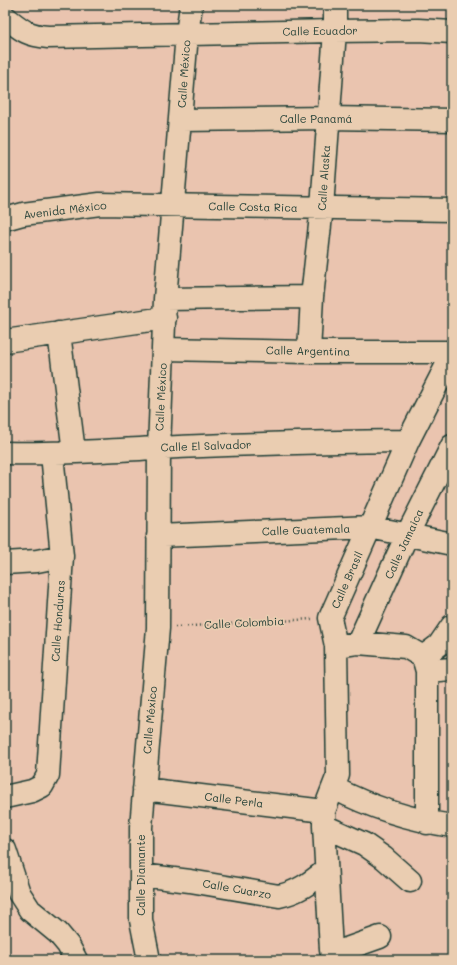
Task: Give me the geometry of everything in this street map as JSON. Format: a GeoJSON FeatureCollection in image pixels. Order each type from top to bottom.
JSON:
{"type":"FeatureCollection","features":[{"type":"Feature","properties":{"kind":"street","name":"Calle México"},"geometry":{"type":"LineString","coordinates":[[144,789],[158,628],[159,448],[165,308],[191,5]]}},
{"type":"Feature","properties":{"kind":"street","name":"Calle Alaska"},"geometry":{"type":"LineString","coordinates":[[309,352],[312,297],[322,208],[335,31],[335,5]]}},
{"type":"Feature","properties":{"kind":"street","name":"Calle Ecuador"},"geometry":{"type":"LineString","coordinates":[[5,17],[24,32],[40,37],[335,31],[418,30],[452,32]]}},
{"type":"Feature","properties":{"kind":"street","name":"Calle Panamá"},"geometry":{"type":"LineString","coordinates":[[181,120],[328,118],[452,120]]}},
{"type":"Feature","properties":{"kind":"street","name":"Avenida México"},"geometry":{"type":"LineString","coordinates":[[5,219],[23,214],[100,204],[173,206]]}},
{"type":"Feature","properties":{"kind":"street","name":"Calle Costa Rica"},"geometry":{"type":"LineString","coordinates":[[173,206],[452,210]]}},
{"type":"Feature","properties":{"kind":"street"},"geometry":{"type":"LineString","coordinates":[[5,341],[59,333],[165,308],[257,298],[312,297]]}},
{"type":"Feature","properties":{"kind":"street"},"geometry":{"type":"LineString","coordinates":[[59,333],[74,452]]}},
{"type":"Feature","properties":{"kind":"street","name":"Calle Argentina"},"geometry":{"type":"LineString","coordinates":[[164,349],[452,353]]}},
{"type":"Feature","properties":{"kind":"street","name":"Calle Brasil"},"geometry":{"type":"LineString","coordinates":[[380,938],[335,953],[330,950],[325,871],[324,819],[329,796],[334,788],[338,775],[336,646],[330,618],[408,441],[452,353]]}},
{"type":"Feature","properties":{"kind":"street","name":"Calle El Salvador"},"geometry":{"type":"LineString","coordinates":[[5,453],[52,454],[306,442],[408,441]]}},
{"type":"Feature","properties":{"kind":"street","name":"Calle Jamaica"},"geometry":{"type":"LineString","coordinates":[[358,643],[407,535],[452,446]]}},
{"type":"Feature","properties":{"kind":"street","name":"Calle Honduras"},"geometry":{"type":"LineString","coordinates":[[5,797],[32,791],[42,786],[48,775],[62,556],[52,454]]}},
{"type":"Feature","properties":{"kind":"street","name":"Calle Guatemala"},"geometry":{"type":"LineString","coordinates":[[158,536],[370,527],[452,544]]}},
{"type":"Feature","properties":{"kind":"street"},"geometry":{"type":"LineString","coordinates":[[5,563],[36,561],[62,556]]}},
{"type":"Feature","properties":{"kind":"street"},"geometry":{"type":"LineString","coordinates":[[427,823],[425,664],[452,626]]}},
{"type":"Feature","properties":{"kind":"street"},"geometry":{"type":"LineString","coordinates":[[336,646],[358,643],[406,647],[425,664],[452,669]]}},
{"type":"Feature","properties":{"kind":"street"},"geometry":{"type":"LineString","coordinates":[[334,788],[356,799],[427,823],[452,826]]}},
{"type":"Feature","properties":{"kind":"street","name":"Calle Perla"},"geometry":{"type":"LineString","coordinates":[[144,789],[324,819],[384,858],[410,881]]}},
{"type":"Feature","properties":{"kind":"street","name":"Calle Diamante"},"geometry":{"type":"LineString","coordinates":[[144,789],[141,826],[141,920],[149,960]]}},
{"type":"Feature","properties":{"kind":"street"},"geometry":{"type":"LineString","coordinates":[[5,850],[19,893],[30,910],[58,933],[68,945],[76,960]]}},
{"type":"Feature","properties":{"kind":"street","name":"Calle Cuarzo"},"geometry":{"type":"LineString","coordinates":[[141,875],[190,881],[279,896],[293,893],[309,884],[325,871]]}},
{"type":"Feature","properties":{"kind":"path","name":"Calle Colombia"},"geometry":{"type":"LineString","coordinates":[[158,628],[330,618]]}}]}
